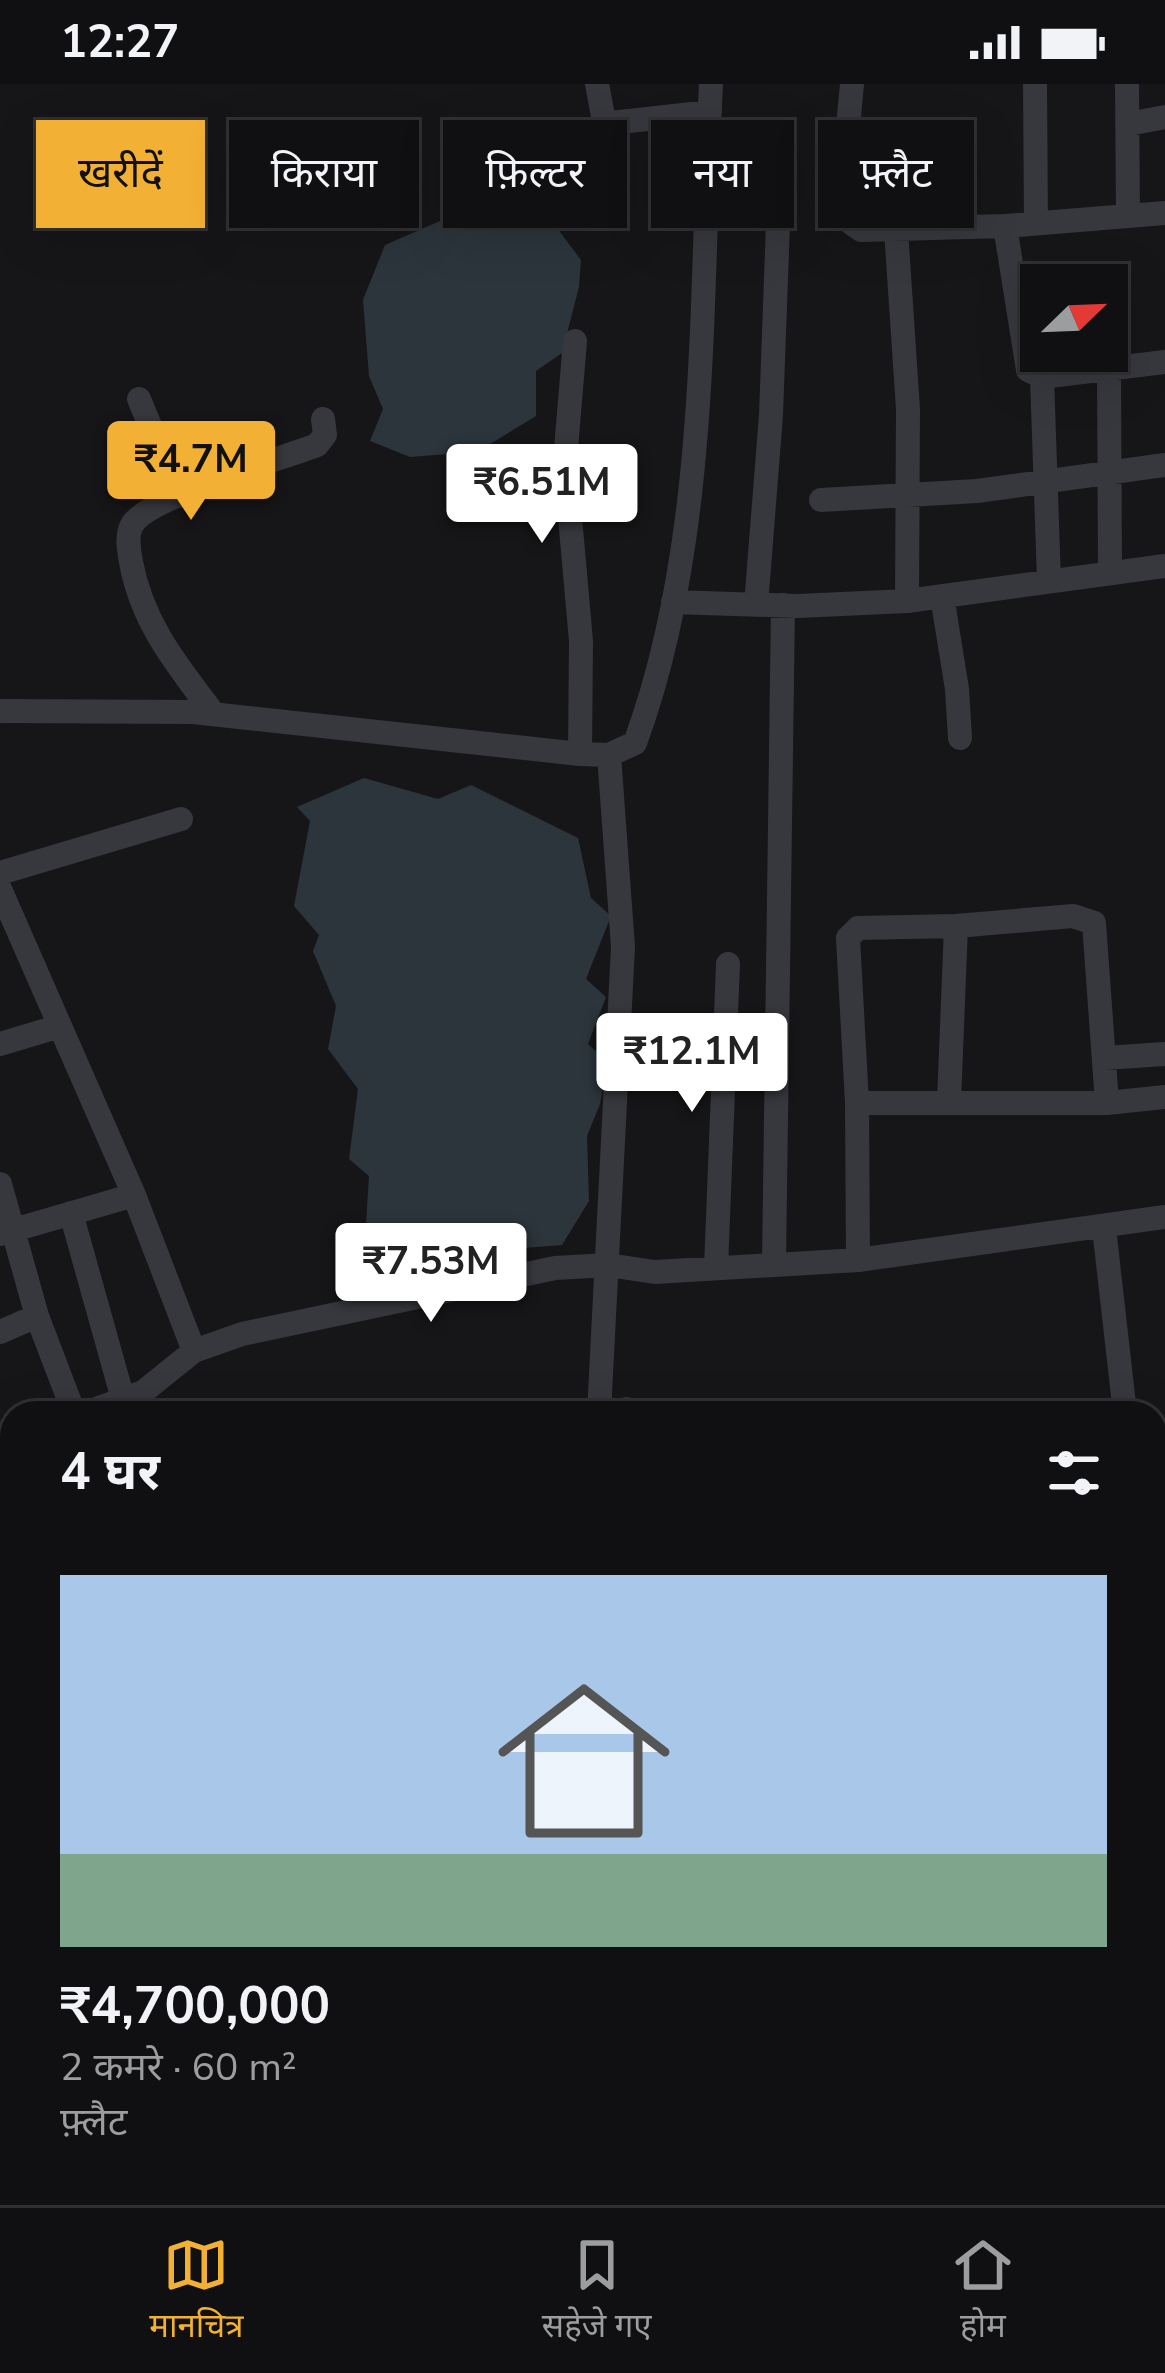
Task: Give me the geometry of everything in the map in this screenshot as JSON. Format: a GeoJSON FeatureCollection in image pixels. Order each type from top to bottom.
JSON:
{"type":"FeatureCollection","features":[{"type":"Feature","properties":{"kind":"street"},"geometry":{"type":"LineString","coordinates":[[597,84],[604,116],[611,123],[710,112]]}},
{"type":"Feature","properties":{"kind":"street"},"geometry":{"type":"LineString","coordinates":[[0,712],[214,714],[580,754],[609,755],[635,743],[674,602],[701,364],[711,84]]}},
{"type":"Feature","properties":{"kind":"street"},"geometry":{"type":"LineString","coordinates":[[852,84],[842,190],[851,223],[861,230],[1005,226],[1165,213]]}},
{"type":"Feature","properties":{"kind":"street"},"geometry":{"type":"LineString","coordinates":[[1035,84],[1036,223]]}},
{"type":"Feature","properties":{"kind":"street"},"geometry":{"type":"LineString","coordinates":[[1127,84],[1128,216]]}},
{"type":"Feature","properties":{"kind":"street"},"geometry":{"type":"LineString","coordinates":[[1127,124],[1165,117]]}},
{"type":"Feature","properties":{"kind":"street"},"geometry":{"type":"LineString","coordinates":[[1005,226],[1028,370],[1042,377],[1083,372]]}},
{"type":"Feature","properties":{"kind":"street"},"geometry":{"type":"LineString","coordinates":[[755,604],[771,415],[778,228]]}},
{"type":"Feature","properties":{"kind":"street"},"geometry":{"type":"LineString","coordinates":[[896,230],[910,495],[908,601]]}},
{"type":"Feature","properties":{"kind":"street"},"geometry":{"type":"LineString","coordinates":[[574,341],[565,461],[581,640],[580,754]]}},
{"type":"Feature","properties":{"kind":"street"},"geometry":{"type":"LineString","coordinates":[[1128,367],[1165,362]]}},
{"type":"Feature","properties":{"kind":"street"},"geometry":{"type":"LineString","coordinates":[[1108,372],[1110,573]]}},
{"type":"Feature","properties":{"kind":"street"},"geometry":{"type":"LineString","coordinates":[[1042,377],[1049,581]]}},
{"type":"Feature","properties":{"kind":"street"},"geometry":{"type":"LineString","coordinates":[[140,399],[179,496]]}},
{"type":"Feature","properties":{"kind":"street"},"geometry":{"type":"LineString","coordinates":[[214,714],[152,629],[130,556],[132,524],[151,508],[179,496],[317,445],[325,435],[323,419]]}},
{"type":"Feature","properties":{"kind":"street"},"geometry":{"type":"LineString","coordinates":[[821,500],[977,490],[1165,466]]}},
{"type":"Feature","properties":{"kind":"street"},"geometry":{"type":"LineString","coordinates":[[674,602],[798,606],[908,601],[1165,566]]}},
{"type":"Feature","properties":{"kind":"street"},"geometry":{"type":"LineString","coordinates":[[942,596],[960,738]]}},
{"type":"Feature","properties":{"kind":"street"},"geometry":{"type":"LineString","coordinates":[[788,1262],[798,606]]}},
{"type":"Feature","properties":{"kind":"street"},"geometry":{"type":"LineString","coordinates":[[599,1401],[623,947],[609,755]]}},
{"type":"Feature","properties":{"kind":"street"},"geometry":{"type":"LineString","coordinates":[[0,873],[181,819]]}},
{"type":"Feature","properties":{"kind":"street"},"geometry":{"type":"LineString","coordinates":[[0,890],[134,1195],[194,1351]]}},
{"type":"Feature","properties":{"kind":"street"},"geometry":{"type":"LineString","coordinates":[[858,1260],[851,932],[866,926],[956,926],[1073,916],[1094,923],[1107,1103]]}},
{"type":"Feature","properties":{"kind":"street"},"geometry":{"type":"LineString","coordinates":[[949,1102],[956,926]]}},
{"type":"Feature","properties":{"kind":"street"},"geometry":{"type":"LineString","coordinates":[[716,1268],[728,964]]}},
{"type":"Feature","properties":{"kind":"street"},"geometry":{"type":"LineString","coordinates":[[0,1044],[60,1026]]}},
{"type":"Feature","properties":{"kind":"street"},"geometry":{"type":"LineString","coordinates":[[1105,1058],[1165,1054]]}},
{"type":"Feature","properties":{"kind":"street"},"geometry":{"type":"LineString","coordinates":[[857,1103],[1107,1103],[1165,1096]]}},
{"type":"Feature","properties":{"kind":"street"},"geometry":{"type":"LineString","coordinates":[[0,1184],[7,1232],[69,1401]]}},
{"type":"Feature","properties":{"kind":"street"},"geometry":{"type":"LineString","coordinates":[[7,1232],[134,1195]]}},
{"type":"Feature","properties":{"kind":"street"},"geometry":{"type":"LineString","coordinates":[[71,1214],[123,1400]]}},
{"type":"Feature","properties":{"kind":"street"},"geometry":{"type":"LineString","coordinates":[[120,1401],[169,1374],[194,1351],[242,1334],[555,1268],[608,1265],[655,1272],[858,1260],[1165,1217]]}},
{"type":"Feature","properties":{"kind":"street"},"geometry":{"type":"LineString","coordinates":[[1104,1228],[1124,1401]]}},
{"type":"Feature","properties":{"kind":"street"},"geometry":{"type":"LineString","coordinates":[[0,1332],[37,1316]]}},
{"type":"Feature","properties":{"kind":"shaded area"},"geometry":{"type":"Polygon","coordinates":[[[440,221],[443,228],[557,228],[581,260],[562,353],[536,371],[536,416],[464,460],[448,454],[410,457],[370,441],[383,409],[369,376],[363,300],[385,245],[440,221]]]}},
{"type":"Feature","properties":{"kind":"shaded area"},"geometry":{"type":"Polygon","coordinates":[[[364,778],[438,799],[471,785],[578,838],[591,898],[611,916],[586,979],[606,997],[588,1044],[608,1062],[600,1104],[587,1136],[589,1201],[562,1245],[486,1251],[442,1270],[364,1257],[369,1176],[349,1159],[358,1089],[328,1049],[336,1006],[313,951],[319,935],[294,906],[310,821],[297,807],[364,778]]]}}]}
